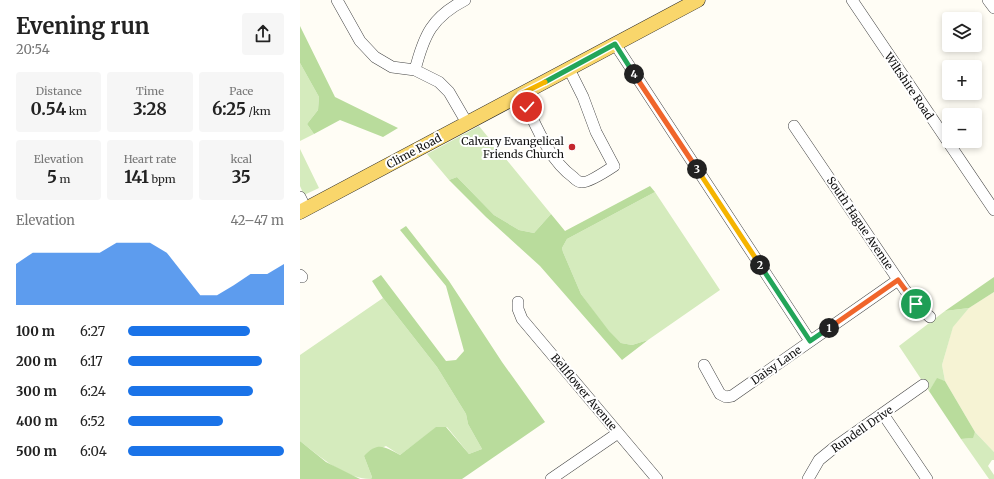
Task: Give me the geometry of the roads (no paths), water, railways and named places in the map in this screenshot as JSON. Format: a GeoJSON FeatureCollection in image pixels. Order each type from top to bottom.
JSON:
{"type":"FeatureCollection","features":[{"type":"Feature","properties":{"kind":"main road","name":"Clime Road"},"geometry":{"type":"LineString","coordinates":[[302,206],[467,123],[698,0]]}},
{"type":"Feature","properties":{"kind":"street"},"geometry":{"type":"LineString","coordinates":[[337,0],[360,41],[375,57],[392,67],[415,70],[439,82],[449,92],[467,123]]}},
{"type":"Feature","properties":{"kind":"street"},"geometry":{"type":"LineString","coordinates":[[415,70],[421,48],[429,29],[442,15],[465,0]]}},
{"type":"Feature","properties":{"kind":"street","name":"Wiltshire Road"},"geometry":{"type":"LineString","coordinates":[[852,0],[994,210]]}},
{"type":"Feature","properties":{"kind":"street"},"geometry":{"type":"LineString","coordinates":[[988,0],[994,8]]}},
{"type":"Feature","properties":{"kind":"street"},"geometry":{"type":"LineString","coordinates":[[615,44],[810,341]]}},
{"type":"Feature","properties":{"kind":"street"},"geometry":{"type":"LineString","coordinates":[[521,94],[549,150],[564,171],[580,182],[589,180],[614,166],[596,132],[583,97],[569,69]]}},
{"type":"Feature","properties":{"kind":"street","name":"South Hague Avenue"},"geometry":{"type":"LineString","coordinates":[[794,126],[898,280],[916,304],[930,317]]}},
{"type":"Feature","properties":{"kind":"street","name":"Daisy Lane"},"geometry":{"type":"LineString","coordinates":[[704,365],[720,394],[726,397],[732,396],[898,280]]}},
{"type":"Feature","properties":{"kind":"street","name":"Bellflower Avenue"},"geometry":{"type":"LineString","coordinates":[[518,302],[518,309],[522,319],[657,479]]}},
{"type":"Feature","properties":{"kind":"street","name":"Rundell Drive"},"geometry":{"type":"LineString","coordinates":[[808,479],[819,460],[923,385]]}},
{"type":"Feature","properties":{"kind":"street"},"geometry":{"type":"LineString","coordinates":[[883,414],[927,479]]}},
{"type":"Feature","properties":{"kind":"street"},"geometry":{"type":"LineString","coordinates":[[551,479],[618,433]]}},
{"type":"Feature","properties":{"kind":"place","name":"Calvary Evangelical Friends Church"},"geometry":{"type":"Point","coordinates":[572,147]}}]}
